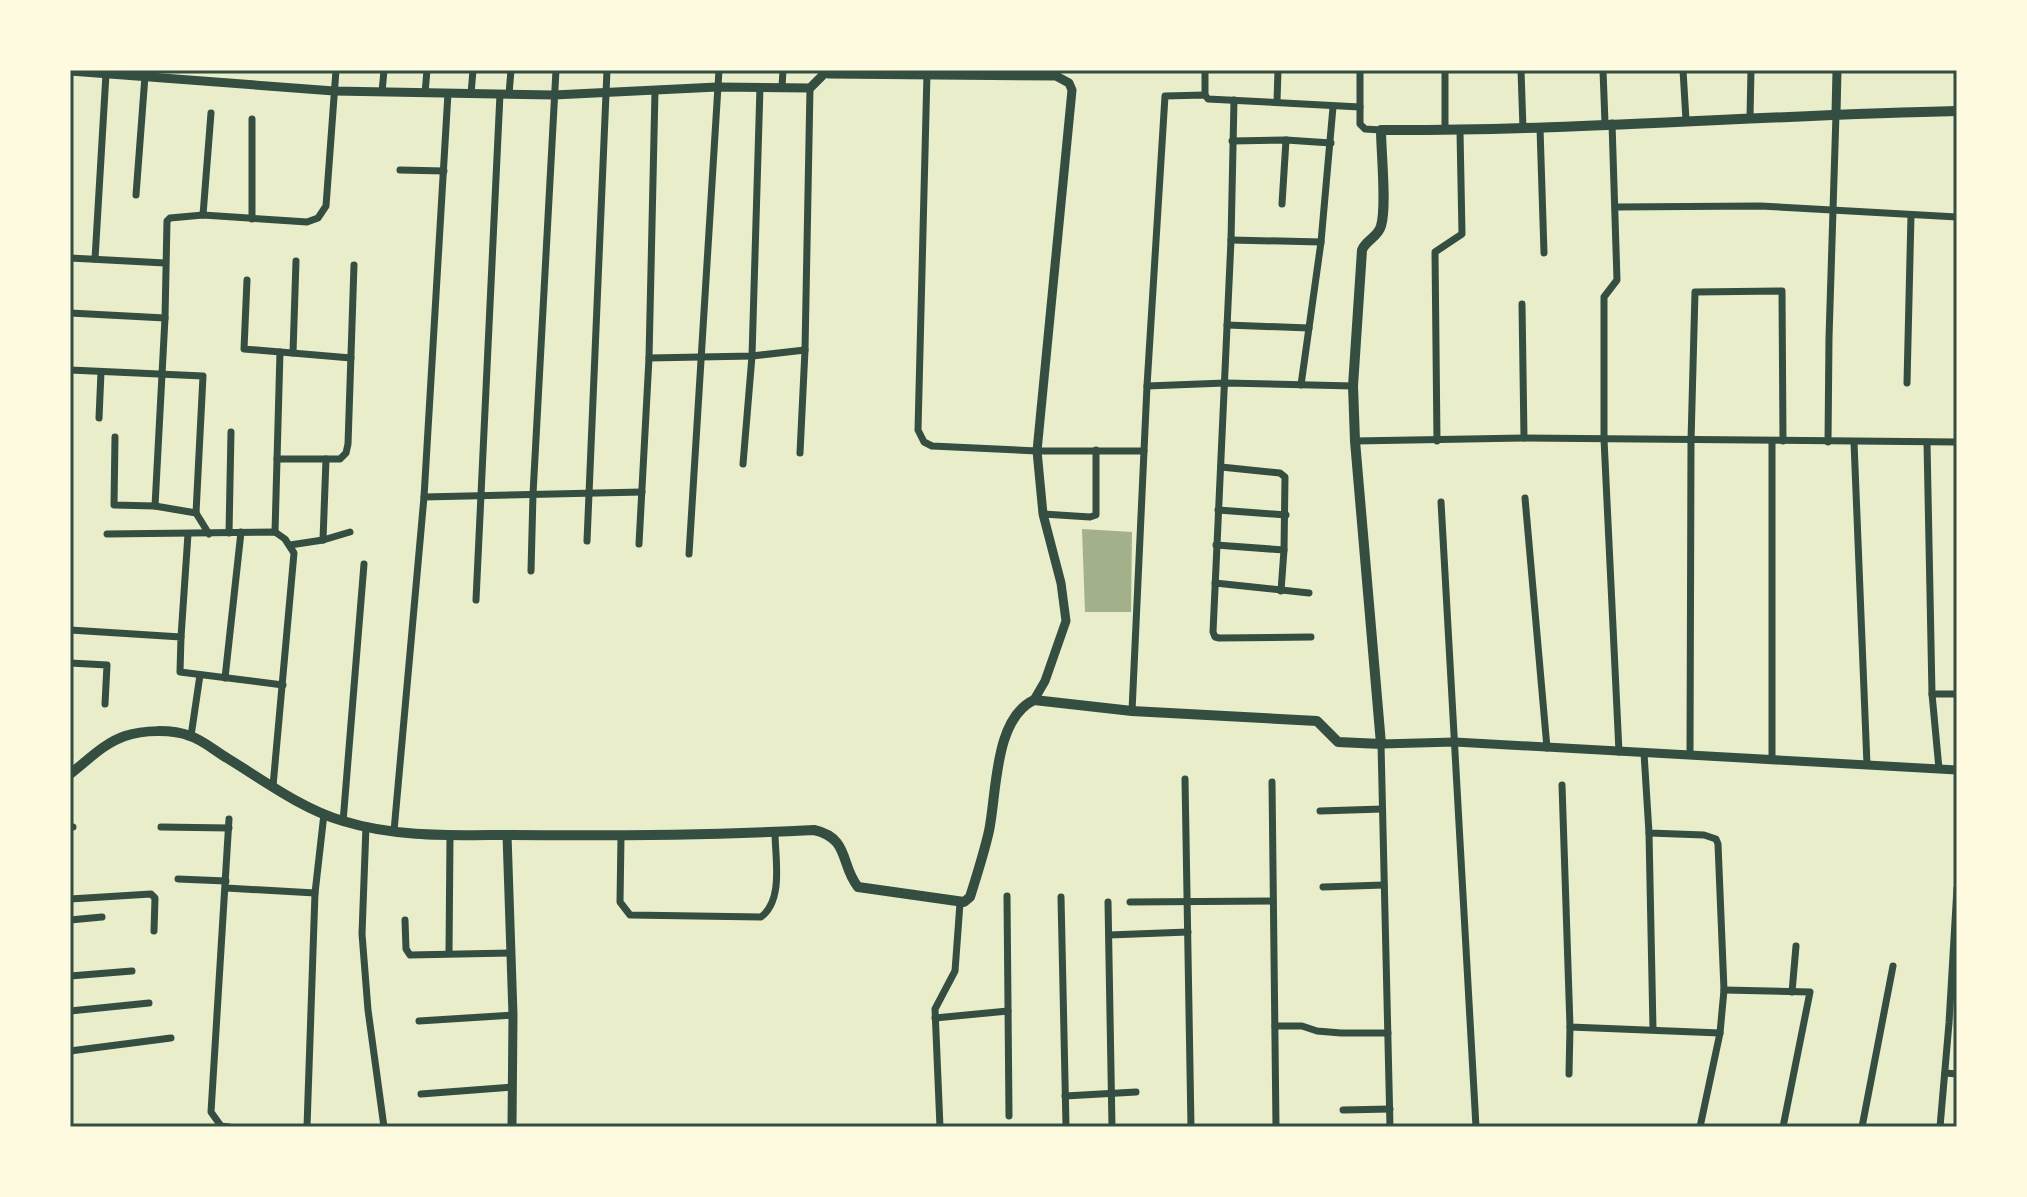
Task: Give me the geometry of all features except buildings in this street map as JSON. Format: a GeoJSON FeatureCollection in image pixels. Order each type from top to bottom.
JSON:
{"type":"FeatureCollection","features":[{"type":"Feature","properties":{"kind":"main road"},"geometry":{"type":"LineString","coordinates":[[70,774],[124,736],[169,732],[191,736],[273,786],[343,822],[450,837],[621,837],[814,830],[834,839],[843,850],[858,887],[960,903],[970,897],[985,842],[997,768],[1012,719],[1020,707],[1034,700],[1132,711],[1317,721],[1338,742],[1381,744],[1353,386],[1362,250],[1367,241],[1377,234],[1383,217],[1381,130],[1523,129],[1750,117],[1957,111]]}},
{"type":"Feature","properties":{"kind":"street"},"geometry":{"type":"LineString","coordinates":[[155,506],[167,221],[170,218],[203,215],[307,222],[322,214],[326,206],[336,70]]}},
{"type":"Feature","properties":{"kind":"street"},"geometry":{"type":"LineString","coordinates":[[382,92],[384,70]]}},
{"type":"Feature","properties":{"kind":"street"},"geometry":{"type":"LineString","coordinates":[[425,93],[427,70]]}},
{"type":"Feature","properties":{"kind":"street"},"geometry":{"type":"LineString","coordinates":[[471,94],[473,70]]}},
{"type":"Feature","properties":{"kind":"street"},"geometry":{"type":"LineString","coordinates":[[476,600],[504,94],[511,70]]}},
{"type":"Feature","properties":{"kind":"street"},"geometry":{"type":"LineString","coordinates":[[531,571],[556,70]]}},
{"type":"Feature","properties":{"kind":"street"},"geometry":{"type":"LineString","coordinates":[[587,541],[607,70]]}},
{"type":"Feature","properties":{"kind":"street"},"geometry":{"type":"LineString","coordinates":[[689,554],[719,70]]}},
{"type":"Feature","properties":{"kind":"street"},"geometry":{"type":"LineString","coordinates":[[782,87],[783,70]]}},
{"type":"Feature","properties":{"kind":"street"},"geometry":{"type":"LineString","coordinates":[[1205,70],[1205,95],[1208,99],[1360,107]]}},
{"type":"Feature","properties":{"kind":"street"},"geometry":{"type":"LineString","coordinates":[[1277,101],[1278,70]]}},
{"type":"Feature","properties":{"kind":"street"},"geometry":{"type":"LineString","coordinates":[[1360,70],[1360,127],[1381,130]]}},
{"type":"Feature","properties":{"kind":"street"},"geometry":{"type":"LineString","coordinates":[[1445,70],[1445,130]]}},
{"type":"Feature","properties":{"kind":"street"},"geometry":{"type":"LineString","coordinates":[[1521,70],[1523,129]]}},
{"type":"Feature","properties":{"kind":"street"},"geometry":{"type":"LineString","coordinates":[[1603,70],[1616,207],[1617,280],[1604,297],[1604,439],[1619,752]]}},
{"type":"Feature","properties":{"kind":"street"},"geometry":{"type":"LineString","coordinates":[[1683,70],[1686,120]]}},
{"type":"Feature","properties":{"kind":"street"},"geometry":{"type":"LineString","coordinates":[[1750,117],[1751,70]]}},
{"type":"Feature","properties":{"kind":"street"},"geometry":{"type":"LineString","coordinates":[[1828,442],[1837,70]]}},
{"type":"Feature","properties":{"kind":"street"},"geometry":{"type":"LineString","coordinates":[[74,71],[124,72],[145,76],[167,74],[334,91],[554,95],[717,87],[810,88]]}},
{"type":"Feature","properties":{"kind":"street"},"geometry":{"type":"LineString","coordinates":[[800,453],[810,88],[823,71],[1004,72],[1056,76],[1069,83],[1072,90],[1037,451],[1043,514],[1064,593],[1066,621],[1045,681],[1034,700]]}},
{"type":"Feature","properties":{"kind":"street"},"geometry":{"type":"LineString","coordinates":[[927,73],[918,430],[924,442],[932,446],[1037,451],[1144,451]]}},
{"type":"Feature","properties":{"kind":"street"},"geometry":{"type":"LineString","coordinates":[[95,259],[106,74]]}},
{"type":"Feature","properties":{"kind":"street"},"geometry":{"type":"LineString","coordinates":[[136,195],[145,76]]}},
{"type":"Feature","properties":{"kind":"street"},"geometry":{"type":"LineString","coordinates":[[743,464],[752,356],[760,87]]}},
{"type":"Feature","properties":{"kind":"street"},"geometry":{"type":"LineString","coordinates":[[639,544],[649,358],[655,91]]}},
{"type":"Feature","properties":{"kind":"street"},"geometry":{"type":"LineString","coordinates":[[394,831],[424,497],[448,93]]}},
{"type":"Feature","properties":{"kind":"street"},"geometry":{"type":"LineString","coordinates":[[1132,711],[1147,386],[1165,96],[1205,95]]}},
{"type":"Feature","properties":{"kind":"street"},"geometry":{"type":"LineString","coordinates":[[1234,100],[1215,637],[1311,637]]}},
{"type":"Feature","properties":{"kind":"street"},"geometry":{"type":"LineString","coordinates":[[1301,385],[1321,242],[1333,107]]}},
{"type":"Feature","properties":{"kind":"street"},"geometry":{"type":"LineString","coordinates":[[203,215],[211,113]]}},
{"type":"Feature","properties":{"kind":"street"},"geometry":{"type":"LineString","coordinates":[[252,119],[252,219]]}},
{"type":"Feature","properties":{"kind":"street"},"geometry":{"type":"LineString","coordinates":[[1540,128],[1544,253]]}},
{"type":"Feature","properties":{"kind":"street"},"geometry":{"type":"LineString","coordinates":[[1437,441],[1435,252],[1462,234],[1460,131]]}},
{"type":"Feature","properties":{"kind":"street"},"geometry":{"type":"LineString","coordinates":[[1282,204],[1286,140]]}},
{"type":"Feature","properties":{"kind":"street"},"geometry":{"type":"LineString","coordinates":[[1232,141],[1331,143]]}},
{"type":"Feature","properties":{"kind":"street"},"geometry":{"type":"LineString","coordinates":[[400,170],[444,171]]}},
{"type":"Feature","properties":{"kind":"street"},"geometry":{"type":"LineString","coordinates":[[1616,207],[1760,206],[1957,217]]}},
{"type":"Feature","properties":{"kind":"street"},"geometry":{"type":"LineString","coordinates":[[1907,383],[1911,215]]}},
{"type":"Feature","properties":{"kind":"street"},"geometry":{"type":"LineString","coordinates":[[1231,240],[1321,242]]}},
{"type":"Feature","properties":{"kind":"street"},"geometry":{"type":"LineString","coordinates":[[70,258],[165,263]]}},
{"type":"Feature","properties":{"kind":"street"},"geometry":{"type":"LineString","coordinates":[[293,353],[296,261]]}},
{"type":"Feature","properties":{"kind":"street"},"geometry":{"type":"LineString","coordinates":[[277,459],[343,457],[348,444],[354,265]]}},
{"type":"Feature","properties":{"kind":"street"},"geometry":{"type":"LineString","coordinates":[[247,280],[244,349],[351,358]]}},
{"type":"Feature","properties":{"kind":"street"},"geometry":{"type":"LineString","coordinates":[[1690,755],[1695,292],[1782,291],[1783,441]]}},
{"type":"Feature","properties":{"kind":"street"},"geometry":{"type":"LineString","coordinates":[[1522,304],[1524,438]]}},
{"type":"Feature","properties":{"kind":"street"},"geometry":{"type":"LineString","coordinates":[[70,313],[165,318]]}},
{"type":"Feature","properties":{"kind":"street"},"geometry":{"type":"LineString","coordinates":[[1227,325],[1309,328]]}},
{"type":"Feature","properties":{"kind":"street"},"geometry":{"type":"LineString","coordinates":[[649,358],[752,356],[805,350]]}},
{"type":"Feature","properties":{"kind":"street"},"geometry":{"type":"LineString","coordinates":[[275,532],[280,352]]}},
{"type":"Feature","properties":{"kind":"street"},"geometry":{"type":"LineString","coordinates":[[70,370],[203,376],[196,513],[209,534]]}},
{"type":"Feature","properties":{"kind":"street"},"geometry":{"type":"LineString","coordinates":[[99,418],[101,372]]}},
{"type":"Feature","properties":{"kind":"street"},"geometry":{"type":"LineString","coordinates":[[1147,386],[1225,383],[1353,386]]}},
{"type":"Feature","properties":{"kind":"street"},"geometry":{"type":"LineString","coordinates":[[229,533],[231,432]]}},
{"type":"Feature","properties":{"kind":"street"},"geometry":{"type":"LineString","coordinates":[[115,437],[114,505],[155,506],[196,513]]}},
{"type":"Feature","properties":{"kind":"street"},"geometry":{"type":"LineString","coordinates":[[1355,441],[1524,438],[1957,442]]}},
{"type":"Feature","properties":{"kind":"street"},"geometry":{"type":"LineString","coordinates":[[1772,441],[1772,759]]}},
{"type":"Feature","properties":{"kind":"street"},"geometry":{"type":"LineString","coordinates":[[1854,442],[1867,765]]}},
{"type":"Feature","properties":{"kind":"street"},"geometry":{"type":"LineString","coordinates":[[1927,443],[1932,694],[1939,769]]}},
{"type":"Feature","properties":{"kind":"street"},"geometry":{"type":"LineString","coordinates":[[1043,514],[1096,515],[1096,450]]}},
{"type":"Feature","properties":{"kind":"street"},"geometry":{"type":"LineString","coordinates":[[323,540],[326,459]]}},
{"type":"Feature","properties":{"kind":"street"},"geometry":{"type":"LineString","coordinates":[[1221,467],[1280,473],[1285,477],[1281,591]]}},
{"type":"Feature","properties":{"kind":"street"},"geometry":{"type":"LineString","coordinates":[[424,497],[642,492]]}},
{"type":"Feature","properties":{"kind":"street"},"geometry":{"type":"LineString","coordinates":[[1525,498],[1547,748]]}},
{"type":"Feature","properties":{"kind":"street"},"geometry":{"type":"LineString","coordinates":[[1441,502],[1476,1127]]}},
{"type":"Feature","properties":{"kind":"street"},"geometry":{"type":"LineString","coordinates":[[1218,510],[1286,515]]}},
{"type":"Feature","properties":{"kind":"street"},"geometry":{"type":"LineString","coordinates":[[225,678],[241,532]]}},
{"type":"Feature","properties":{"kind":"street"},"geometry":{"type":"LineString","coordinates":[[107,534],[275,532],[290,545],[294,553],[273,786]]}},
{"type":"Feature","properties":{"kind":"street"},"geometry":{"type":"LineString","coordinates":[[290,545],[350,532]]}},
{"type":"Feature","properties":{"kind":"street"},"geometry":{"type":"LineString","coordinates":[[188,534],[180,672],[283,685]]}},
{"type":"Feature","properties":{"kind":"street"},"geometry":{"type":"LineString","coordinates":[[1216,545],[1284,550]]}},
{"type":"Feature","properties":{"kind":"street"},"geometry":{"type":"LineString","coordinates":[[343,822],[364,564]]}},
{"type":"Feature","properties":{"kind":"street"},"geometry":{"type":"LineString","coordinates":[[1215,583],[1309,593]]}},
{"type":"Feature","properties":{"kind":"street"},"geometry":{"type":"LineString","coordinates":[[70,630],[181,637]]}},
{"type":"Feature","properties":{"kind":"street"},"geometry":{"type":"LineString","coordinates":[[70,663],[105,665],[109,669],[105,704]]}},
{"type":"Feature","properties":{"kind":"street"},"geometry":{"type":"LineString","coordinates":[[191,736],[200,675]]}},
{"type":"Feature","properties":{"kind":"street"},"geometry":{"type":"LineString","coordinates":[[1932,694],[1957,694]]}},
{"type":"Feature","properties":{"kind":"street"},"geometry":{"type":"LineString","coordinates":[[1390,1127],[1381,744],[1455,742],[1957,770]]}},
{"type":"Feature","properties":{"kind":"street"},"geometry":{"type":"LineString","coordinates":[[1644,753],[1653,1029]]}},
{"type":"Feature","properties":{"kind":"street"},"geometry":{"type":"LineString","coordinates":[[1185,779],[1191,1127]]}},
{"type":"Feature","properties":{"kind":"street"},"geometry":{"type":"LineString","coordinates":[[1272,782],[1276,1127]]}},
{"type":"Feature","properties":{"kind":"street"},"geometry":{"type":"LineString","coordinates":[[1562,785],[1569,1074]]}},
{"type":"Feature","properties":{"kind":"street"},"geometry":{"type":"LineString","coordinates":[[1320,811],[1382,809]]}},
{"type":"Feature","properties":{"kind":"street"},"geometry":{"type":"LineString","coordinates":[[307,1127],[315,893],[324,814]]}},
{"type":"Feature","properties":{"kind":"street"},"geometry":{"type":"LineString","coordinates":[[161,827],[229,824],[211,1112],[221,1126],[229,1127]]}},
{"type":"Feature","properties":{"kind":"street"},"geometry":{"type":"LineString","coordinates":[[366,826],[362,934],[368,1010],[384,1127]]}},
{"type":"Feature","properties":{"kind":"street"},"geometry":{"type":"LineString","coordinates":[[621,837],[620,902],[630,915],[761,917],[769,911],[775,890],[775,832]]}},
{"type":"Feature","properties":{"kind":"street"},"geometry":{"type":"LineString","coordinates":[[1649,833],[1704,835],[1716,839],[1722,902],[1724,990],[1720,1033],[1700,1127]]}},
{"type":"Feature","properties":{"kind":"street"},"geometry":{"type":"LineString","coordinates":[[507,835],[513,1015],[512,1127]]}},
{"type":"Feature","properties":{"kind":"street"},"geometry":{"type":"LineString","coordinates":[[449,953],[450,837]]}},
{"type":"Feature","properties":{"kind":"street"},"geometry":{"type":"LineString","coordinates":[[178,879],[315,893]]}},
{"type":"Feature","properties":{"kind":"street"},"geometry":{"type":"LineString","coordinates":[[1323,887],[1384,885]]}},
{"type":"Feature","properties":{"kind":"street"},"geometry":{"type":"LineString","coordinates":[[1940,1127],[1957,888]]}},
{"type":"Feature","properties":{"kind":"street"},"geometry":{"type":"LineString","coordinates":[[70,899],[151,894],[155,898],[154,931]]}},
{"type":"Feature","properties":{"kind":"street"},"geometry":{"type":"LineString","coordinates":[[1007,896],[1009,1116]]}},
{"type":"Feature","properties":{"kind":"street"},"geometry":{"type":"LineString","coordinates":[[1061,897],[1066,1126]]}},
{"type":"Feature","properties":{"kind":"street"},"geometry":{"type":"LineString","coordinates":[[1130,902],[1273,901]]}},
{"type":"Feature","properties":{"kind":"street"},"geometry":{"type":"LineString","coordinates":[[1108,902],[1112,1127]]}},
{"type":"Feature","properties":{"kind":"street"},"geometry":{"type":"LineString","coordinates":[[940,1127],[935,1018],[938,1000],[955,971],[960,903]]}},
{"type":"Feature","properties":{"kind":"street"},"geometry":{"type":"LineString","coordinates":[[70,920],[102,917]]}},
{"type":"Feature","properties":{"kind":"street"},"geometry":{"type":"LineString","coordinates":[[405,920],[408,954],[510,953]]}},
{"type":"Feature","properties":{"kind":"street"},"geometry":{"type":"LineString","coordinates":[[1109,935],[1188,932]]}},
{"type":"Feature","properties":{"kind":"street"},"geometry":{"type":"LineString","coordinates":[[1792,992],[1796,946]]}},
{"type":"Feature","properties":{"kind":"street"},"geometry":{"type":"LineString","coordinates":[[1862,1127],[1893,966]]}},
{"type":"Feature","properties":{"kind":"street"},"geometry":{"type":"LineString","coordinates":[[70,976],[132,971]]}},
{"type":"Feature","properties":{"kind":"street"},"geometry":{"type":"LineString","coordinates":[[1724,990],[1810,992],[1783,1127]]}},
{"type":"Feature","properties":{"kind":"street"},"geometry":{"type":"LineString","coordinates":[[70,1011],[149,1003]]}},
{"type":"Feature","properties":{"kind":"street"},"geometry":{"type":"LineString","coordinates":[[935,1018],[1008,1011]]}},
{"type":"Feature","properties":{"kind":"street"},"geometry":{"type":"LineString","coordinates":[[419,1021],[513,1015]]}},
{"type":"Feature","properties":{"kind":"street"},"geometry":{"type":"LineString","coordinates":[[1275,1026],[1298,1025],[1317,1031],[1341,1033],[1388,1033]]}},
{"type":"Feature","properties":{"kind":"street"},"geometry":{"type":"LineString","coordinates":[[1570,1027],[1720,1033]]}},
{"type":"Feature","properties":{"kind":"street"},"geometry":{"type":"LineString","coordinates":[[70,1051],[171,1038]]}},
{"type":"Feature","properties":{"kind":"street"},"geometry":{"type":"LineString","coordinates":[[1945,1073],[1957,1074]]}},
{"type":"Feature","properties":{"kind":"street"},"geometry":{"type":"LineString","coordinates":[[421,1094],[512,1087]]}},
{"type":"Feature","properties":{"kind":"street"},"geometry":{"type":"LineString","coordinates":[[1065,1096],[1136,1092]]}},
{"type":"Feature","properties":{"kind":"street"},"geometry":{"type":"LineString","coordinates":[[1343,1110],[1390,1109]]}},
{"type":"Feature","properties":{"kind":"shaded area"},"geometry":{"type":"Polygon","coordinates":[[[1082,529],[1132,532],[1131,612],[1085,612],[1082,529]]]}}]}
